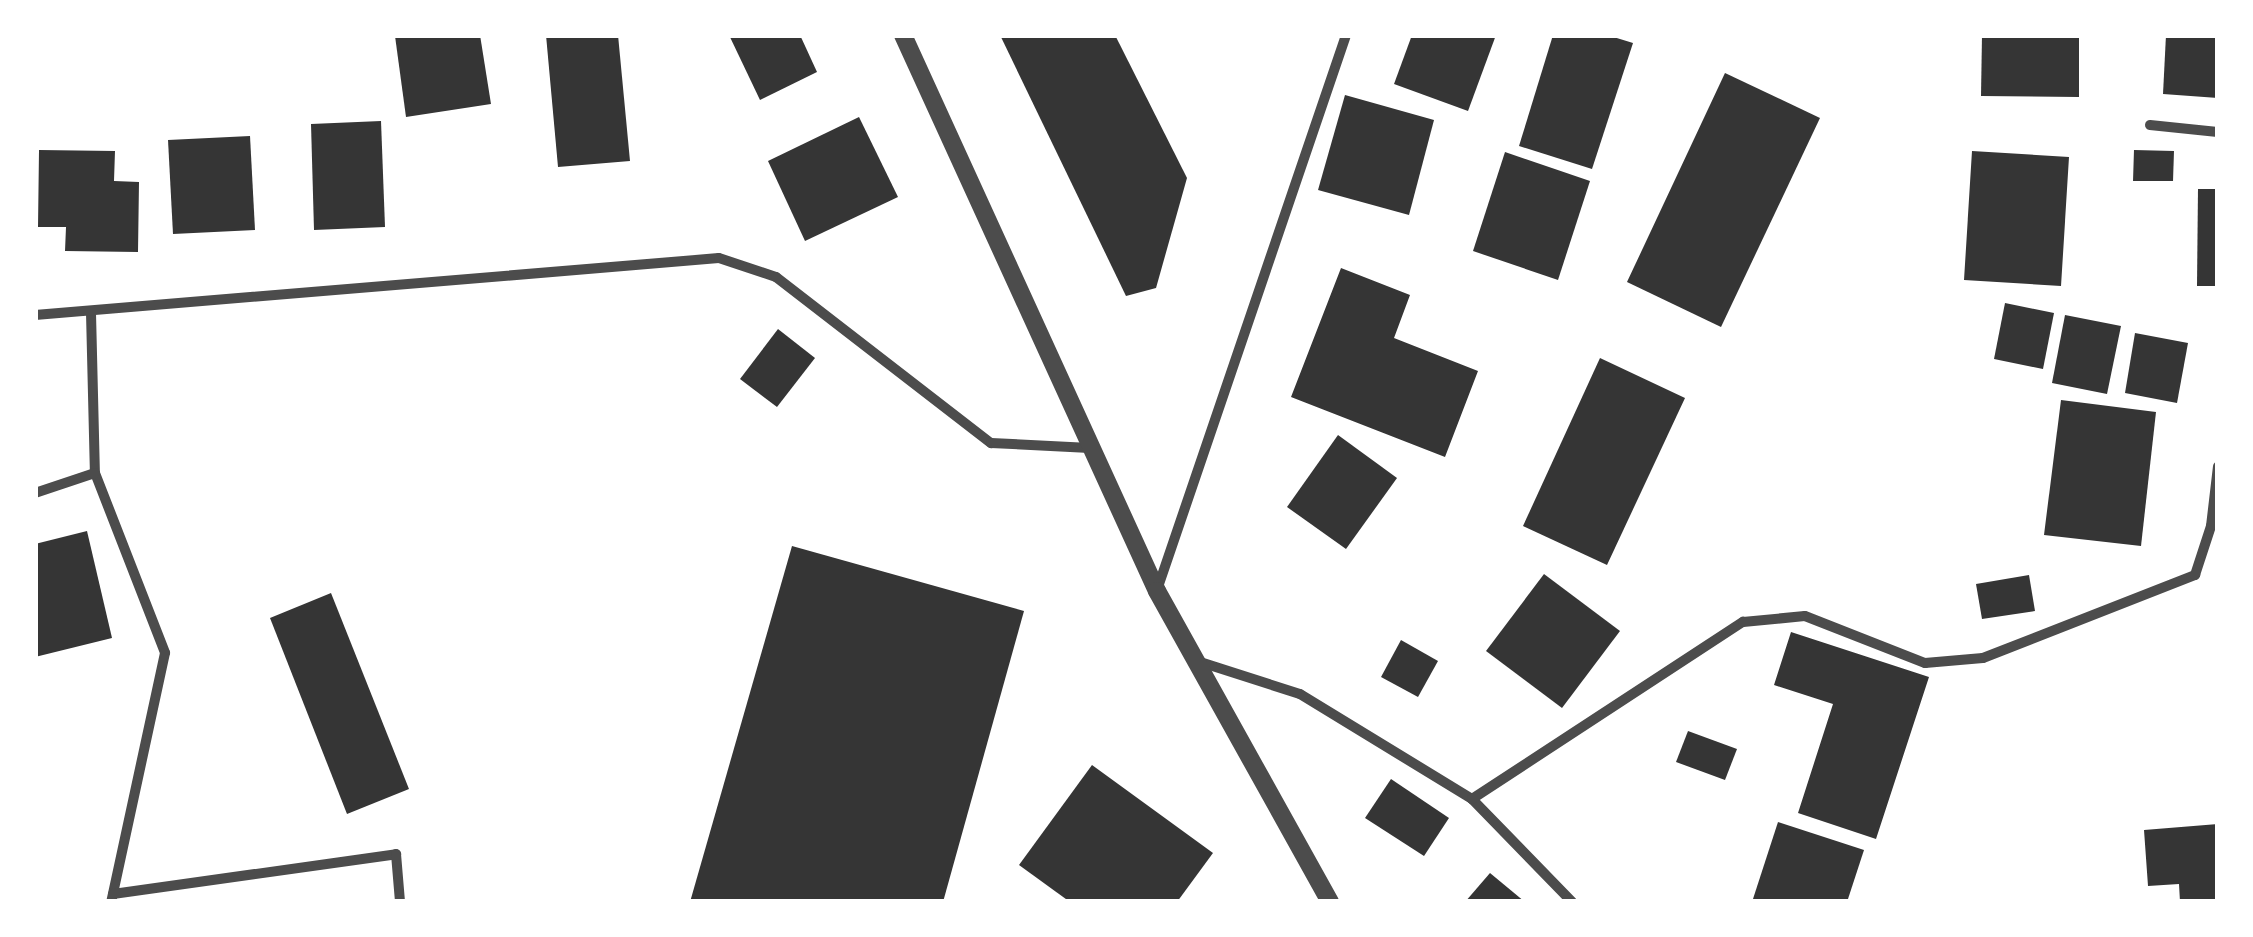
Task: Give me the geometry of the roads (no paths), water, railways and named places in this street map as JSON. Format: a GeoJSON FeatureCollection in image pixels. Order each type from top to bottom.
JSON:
{"type":"FeatureCollection","features":[{"type":"Feature","properties":{"kind":"street"},"geometry":{"type":"LineString","coordinates":[[903,35],[1157,591],[1330,902]]}},
{"type":"Feature","properties":{"kind":"street"},"geometry":{"type":"LineString","coordinates":[[1157,591],[1346,35]]}},
{"type":"Feature","properties":{"kind":"street"},"geometry":{"type":"LineString","coordinates":[[2150,125],[2218,132]]}},
{"type":"Feature","properties":{"kind":"street"},"geometry":{"type":"LineString","coordinates":[[35,315],[719,258],[776,277],[990,443],[1090,448]]}},
{"type":"Feature","properties":{"kind":"street"},"geometry":{"type":"LineString","coordinates":[[91,313],[96,474],[165,653],[112,898],[396,854],[400,902]]}},
{"type":"Feature","properties":{"kind":"street"},"geometry":{"type":"LineString","coordinates":[[1472,799],[1743,622],[1805,616],[1925,664],[1964,660],[2195,575],[2211,526],[2218,466]]}},
{"type":"Feature","properties":{"kind":"street"},"geometry":{"type":"LineString","coordinates":[[35,493],[96,474]]}},
{"type":"Feature","properties":{"kind":"street"},"geometry":{"type":"LineString","coordinates":[[1198,661],[1300,694],[1472,799],[1572,902]]}}]}
